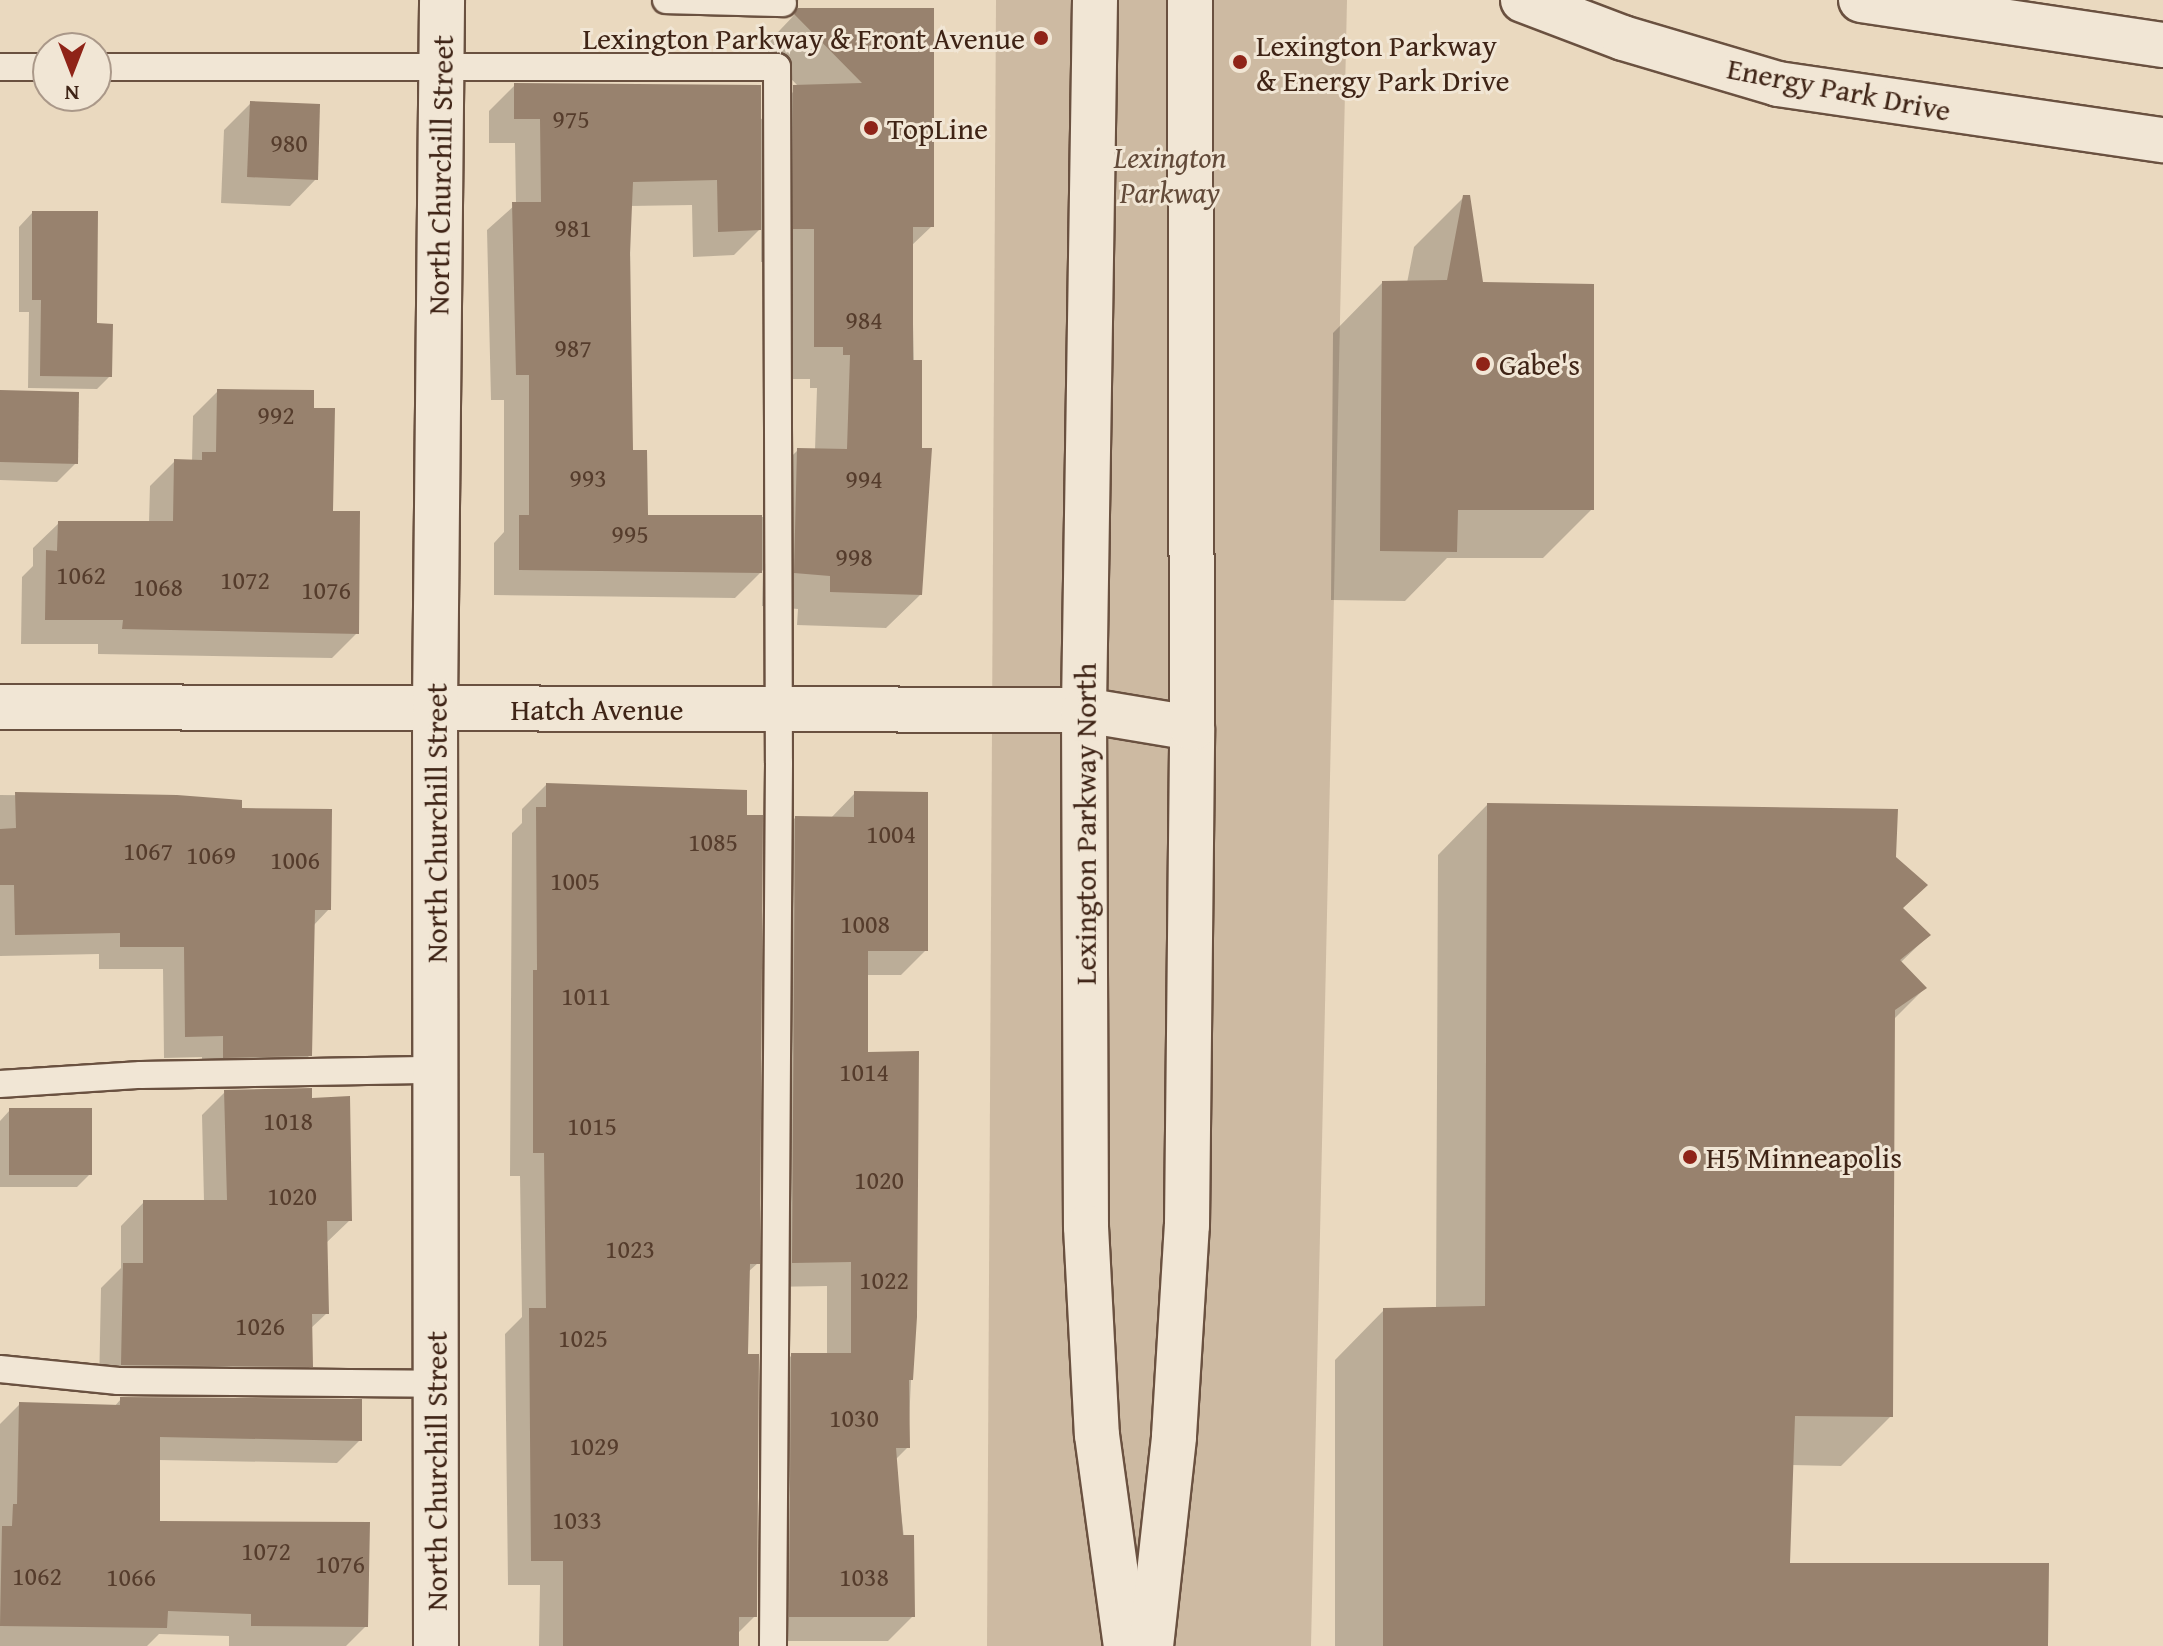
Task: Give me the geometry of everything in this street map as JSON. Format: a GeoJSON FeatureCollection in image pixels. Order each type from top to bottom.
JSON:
{"type":"FeatureCollection","features":[{"type":"Feature","properties":{"kind":"street","name":"North Churchill Street"},"geometry":{"type":"LineString","coordinates":[[436,1646],[435,708],[442,0]]}},
{"type":"Feature","properties":{"kind":"street","name":"Lexington Parkway North"},"geometry":{"type":"LineString","coordinates":[[1095,0],[1084,710],[1086,1227],[1097,1435],[1126,1646]]}},
{"type":"Feature","properties":{"kind":"street"},"geometry":{"type":"LineString","coordinates":[[1151,1646],[1174,1436],[1187,1225],[1192,728],[1190,0]]}},
{"type":"Feature","properties":{"kind":"street","name":"Energy Park Drive"},"geometry":{"type":"LineString","coordinates":[[1523,0],[1623,38],[1778,84],[2163,140]]}},
{"type":"Feature","properties":{"kind":"street"},"geometry":{"type":"LineString","coordinates":[[1861,0],[2163,45]]}},
{"type":"Feature","properties":{"kind":"street","name":"Hatch Avenue"},"geometry":{"type":"LineString","coordinates":[[0,707],[1084,710],[1192,728]]}},
{"type":"Feature","properties":{"kind":"lane"},"geometry":{"type":"LineString","coordinates":[[666,0],[783,3]]}},
{"type":"Feature","properties":{"kind":"lane"},"geometry":{"type":"LineString","coordinates":[[0,67],[32,67]]}},
{"type":"Feature","properties":{"kind":"lane"},"geometry":{"type":"LineString","coordinates":[[112,67],[777,67],[779,709],[773,1646]]}},
{"type":"Feature","properties":{"kind":"lane"},"geometry":{"type":"LineString","coordinates":[[0,1084],[141,1075],[437,1070]]}},
{"type":"Feature","properties":{"kind":"lane"},"geometry":{"type":"LineString","coordinates":[[0,1369],[118,1381],[435,1384]]}},
{"type":"Feature","properties":{"kind":"green space","name":"Lexington Parkway"},"geometry":{"type":"Polygon","coordinates":[[[996,0],[1347,0],[1311,1646],[987,1646],[996,0]]]}},
{"type":"Feature","properties":{"kind":"building"},"geometry":{"type":"Polygon","coordinates":[[[798,8],[934,8],[934,227],[913,227],[913,360],[922,360],[922,448],[932,448],[922,595],[830,592],[830,576],[794,573],[797,448],[847,449],[850,355],[843,355],[843,347],[814,347],[814,229],[793,229],[793,85],[862,83],[794,14],[798,8]]]}},
{"type":"Feature","properties":{"kind":"building"},"geometry":{"type":"Polygon","coordinates":[[[514,83],[761,85],[761,230],[718,232],[717,180],[633,182],[630,253],[633,450],[647,450],[648,515],[762,515],[762,573],[519,570],[519,515],[529,515],[529,375],[516,375],[512,202],[541,202],[540,119],[514,119],[514,83]]]}},
{"type":"Feature","properties":{"kind":"building"},"geometry":{"type":"Polygon","coordinates":[[[250,101],[320,104],[318,180],[247,177],[250,101]]]}},
{"type":"Feature","properties":{"kind":"building"},"geometry":{"type":"Polygon","coordinates":[[[1463,195],[1470,195],[1483,282],[1594,284],[1594,510],[1458,510],[1457,552],[1380,551],[1382,281],[1447,280],[1463,195]]]}},
{"type":"Feature","properties":{"kind":"building"},"geometry":{"type":"Polygon","coordinates":[[[32,211],[98,211],[97,323],[113,324],[112,377],[40,376],[41,300],[32,300],[32,211]]]}},
{"type":"Feature","properties":{"kind":"building"},"geometry":{"type":"Polygon","coordinates":[[[217,389],[314,390],[314,408],[335,408],[333,511],[360,511],[359,634],[122,629],[123,620],[45,620],[46,550],[57,551],[58,521],[173,521],[174,459],[202,460],[202,452],[216,452],[217,389]]]}},
{"type":"Feature","properties":{"kind":"building"},"geometry":{"type":"Polygon","coordinates":[[[0,390],[79,392],[78,464],[0,462],[0,390]]]}},
{"type":"Feature","properties":{"kind":"building"},"geometry":{"type":"Polygon","coordinates":[[[546,783],[747,790],[747,815],[763,815],[760,1264],[750,1264],[748,1354],[759,1354],[757,1617],[739,1617],[739,1646],[563,1646],[563,1561],[531,1561],[529,1308],[546,1308],[544,1153],[533,1153],[533,970],[537,970],[536,807],[546,807],[546,783]]]}},
{"type":"Feature","properties":{"kind":"building"},"geometry":{"type":"Polygon","coordinates":[[[854,791],[928,792],[928,951],[868,951],[868,1052],[919,1051],[917,1317],[913,1380],[909,1380],[910,1448],[896,1448],[903,1535],[914,1535],[915,1617],[789,1617],[791,1353],[851,1353],[851,1262],[792,1263],[795,816],[854,817],[854,791]]]}},
{"type":"Feature","properties":{"kind":"building"},"geometry":{"type":"Polygon","coordinates":[[[15,792],[177,795],[242,800],[242,808],[332,809],[331,910],[315,910],[312,1056],[223,1058],[223,1036],[185,1037],[184,947],[120,947],[120,933],[15,935],[14,885],[0,885],[0,829],[16,828],[15,792]]]}},
{"type":"Feature","properties":{"kind":"building","name":"H5 Minneapolis"},"geometry":{"type":"Polygon","coordinates":[[[1487,803],[1898,809],[1896,857],[1928,885],[1903,908],[1931,935],[1900,960],[1927,988],[1895,1010],[1893,1417],[1795,1416],[1790,1563],[2049,1563],[2048,1646],[1383,1646],[1383,1308],[1485,1306],[1487,803]]]}},
{"type":"Feature","properties":{"kind":"building"},"geometry":{"type":"Polygon","coordinates":[[[312,1088],[312,1098],[350,1096],[352,1221],[327,1221],[329,1314],[312,1314],[313,1367],[121,1365],[123,1263],[143,1263],[143,1200],[227,1200],[224,1090],[312,1088]]]}},
{"type":"Feature","properties":{"kind":"building"},"geometry":{"type":"Polygon","coordinates":[[[9,1108],[92,1108],[92,1175],[9,1175],[9,1108]]]}},
{"type":"Feature","properties":{"kind":"building"},"geometry":{"type":"Polygon","coordinates":[[[120,1397],[362,1399],[362,1441],[160,1437],[160,1521],[370,1522],[368,1627],[251,1626],[251,1614],[168,1611],[167,1628],[0,1626],[2,1526],[12,1526],[13,1504],[17,1504],[19,1402],[120,1405],[120,1397]]]}},
{"type":"Feature","properties":{"kind":"place","name":"Lexington Parkway & Front Avenue"},"geometry":{"type":"Point","coordinates":[1041,38]}},
{"type":"Feature","properties":{"kind":"place","name":"Lexington Parkway & Energy Park Drive"},"geometry":{"type":"Point","coordinates":[1240,62]}},
{"type":"Feature","properties":{"kind":"place","name":"TopLine"},"geometry":{"type":"Point","coordinates":[871,128]}},
{"type":"Feature","properties":{"kind":"place","name":"Gabe's"},"geometry":{"type":"Point","coordinates":[1483,364]}},
{"type":"Feature","properties":{"kind":"place","name":"H5 Minneapolis"},"geometry":{"type":"Point","coordinates":[1690,1157]}}]}
